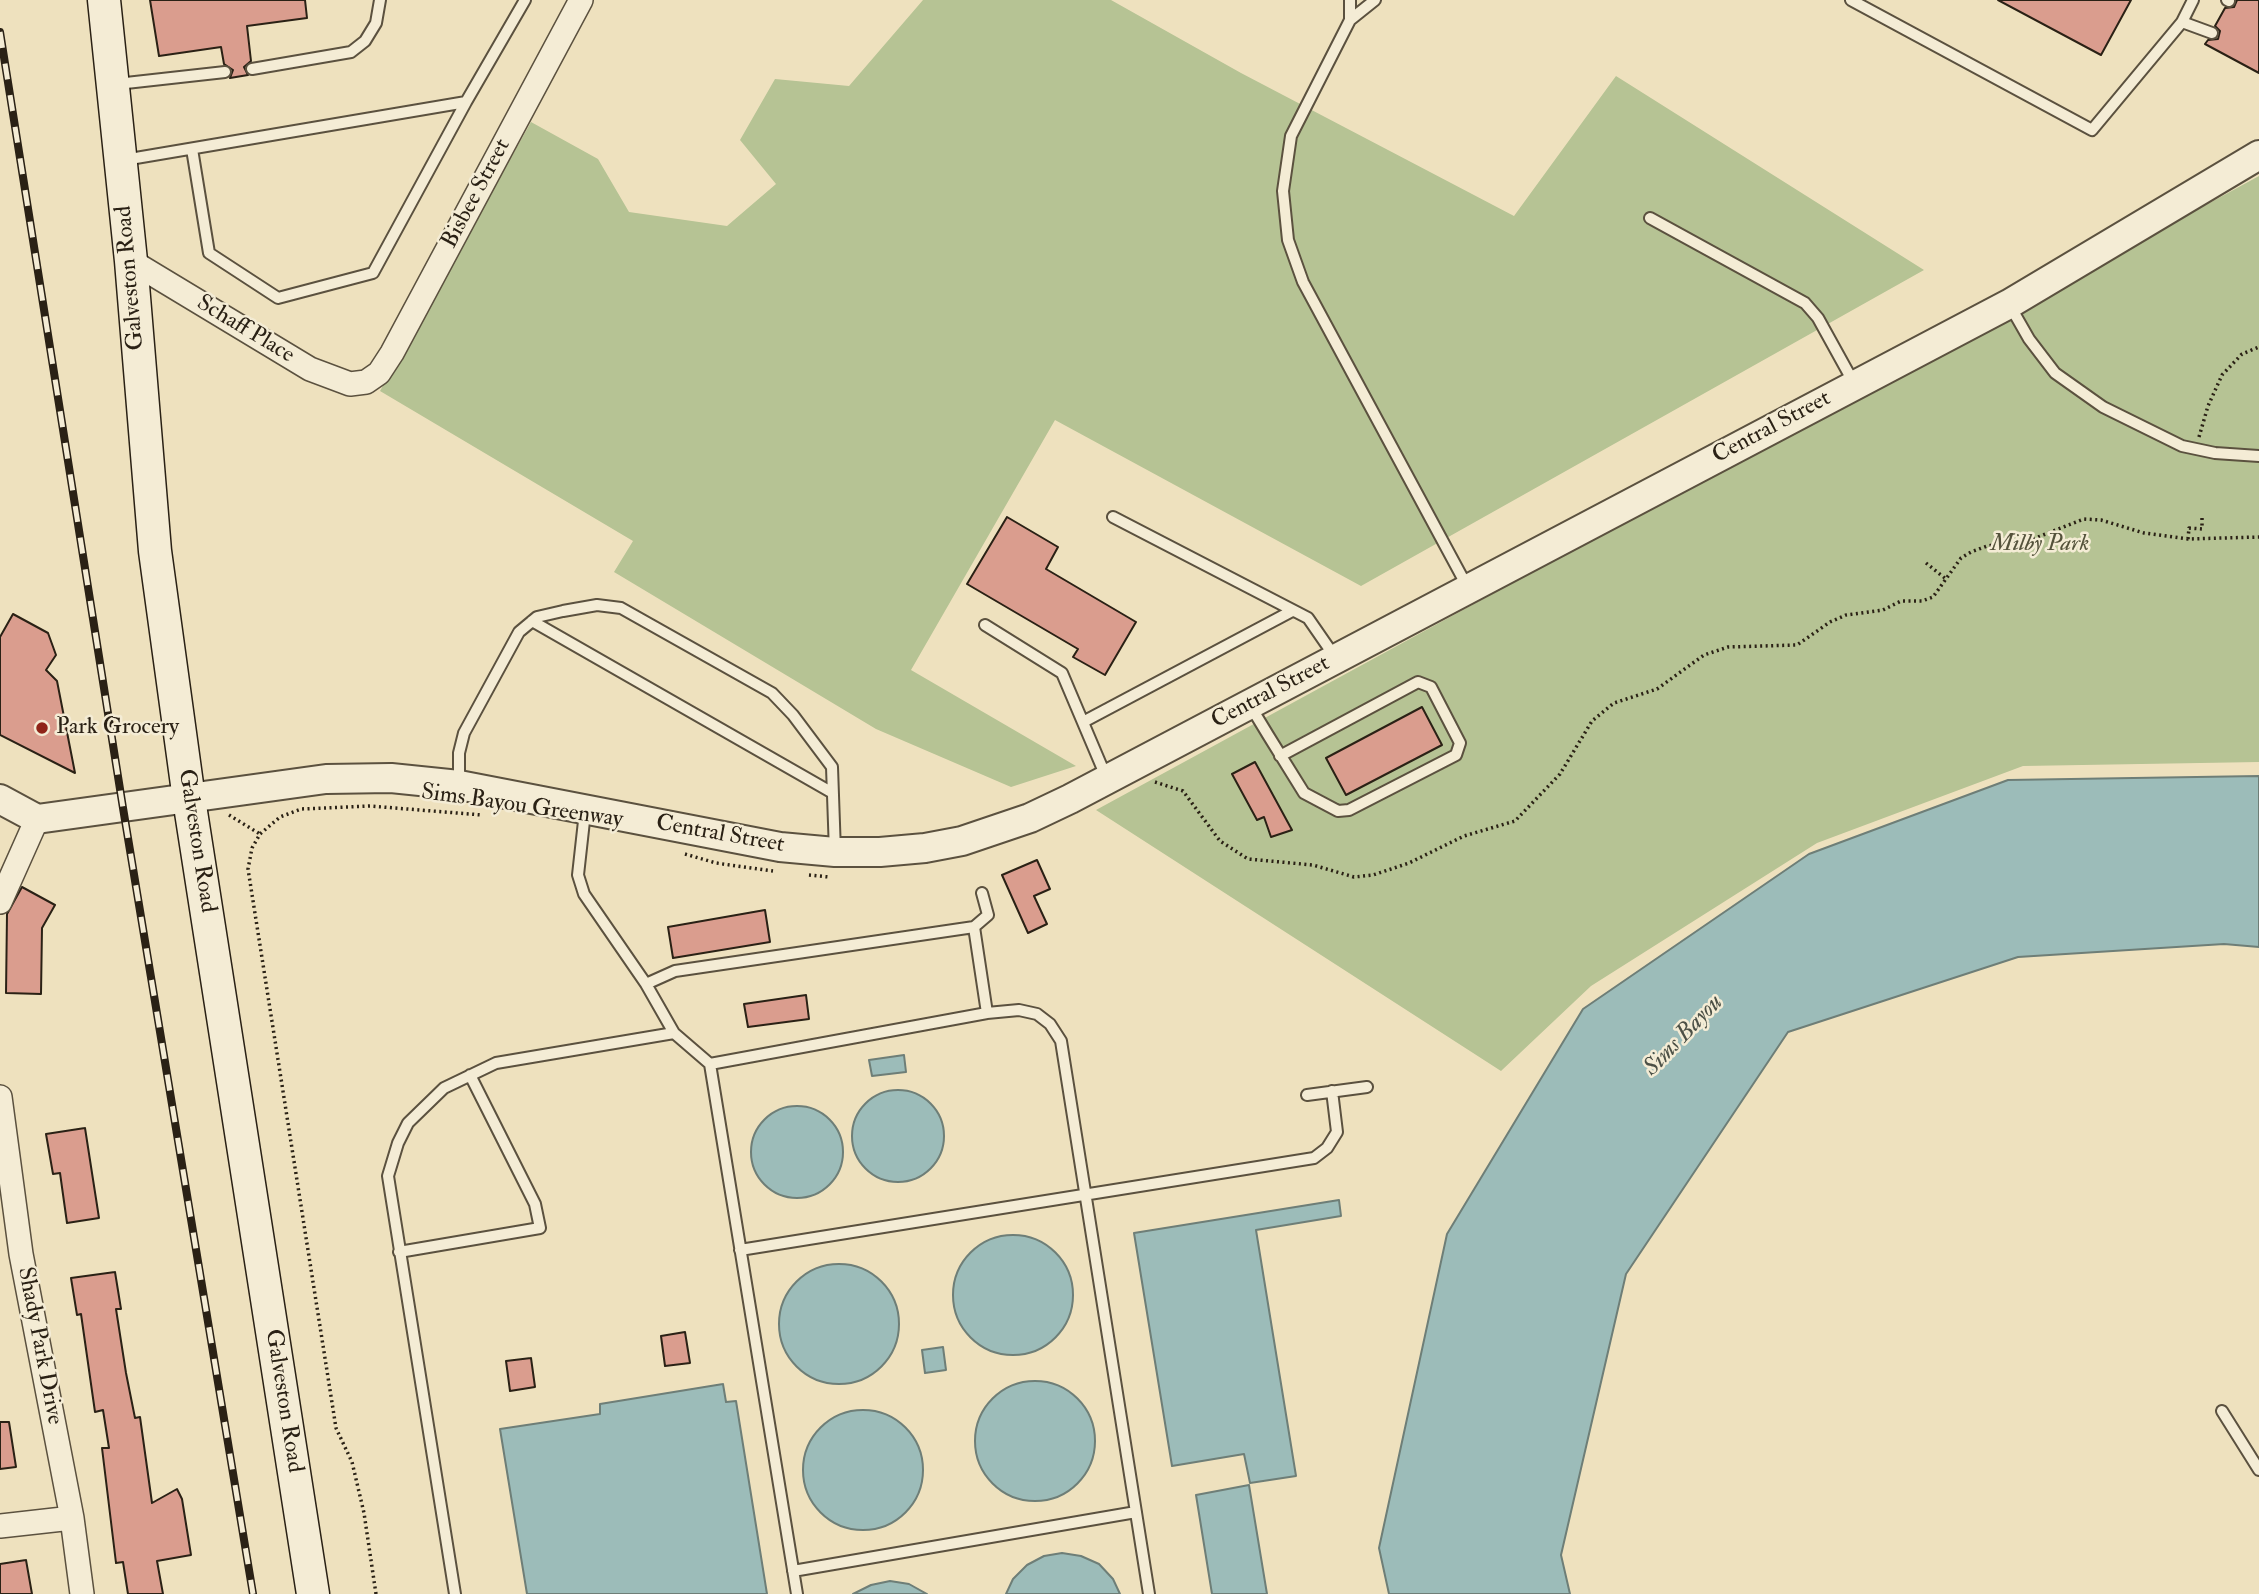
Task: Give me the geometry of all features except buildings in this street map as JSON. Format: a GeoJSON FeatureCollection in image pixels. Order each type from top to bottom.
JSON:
{"type":"FeatureCollection","features":[{"type":"Feature","properties":{"kind":"main road","name":"Galveston Road"},"geometry":{"type":"LineString","coordinates":[[104,0],[131,261],[155,551],[189,799],[313,1594]]}},
{"type":"Feature","properties":{"kind":"street","name":"Bisbee Street"},"geometry":{"type":"LineString","coordinates":[[366,382],[379,373],[392,354],[581,0]]}},
{"type":"Feature","properties":{"kind":"street","name":"Central Street"},"geometry":{"type":"LineString","coordinates":[[37,819],[326,779],[391,778],[459,785],[780,847],[836,865],[962,841],[1030,818],[1107,779],[2009,304],[2259,155]]}},
{"type":"Feature","properties":{"kind":"street","name":"Schaff Place"},"geometry":{"type":"LineString","coordinates":[[131,261],[310,369],[350,384],[366,382]]}},
{"type":"Feature","properties":{"kind":"street"},"geometry":{"type":"LineString","coordinates":[[0,799],[37,819],[0,902]]}},
{"type":"Feature","properties":{"kind":"street","name":"Shady Park Drive"},"geometry":{"type":"LineString","coordinates":[[0,1097],[11,1256],[72,1518],[82,1594]]}},
{"type":"Feature","properties":{"kind":"street"},"geometry":{"type":"LineString","coordinates":[[0,1526],[72,1518]]}},
{"type":"Feature","properties":{"kind":"lane"},"geometry":{"type":"LineString","coordinates":[[253,69],[351,52],[365,41],[376,23],[380,0]]}},
{"type":"Feature","properties":{"kind":"lane"},"geometry":{"type":"LineString","coordinates":[[192,149],[209,253],[278,298],[373,273],[525,0]]}},
{"type":"Feature","properties":{"kind":"lane"},"geometry":{"type":"LineString","coordinates":[[1350,0],[1350,20]]}},
{"type":"Feature","properties":{"kind":"lane"},"geometry":{"type":"LineString","coordinates":[[1375,0],[1350,20],[1291,136],[1283,191],[1288,240],[1303,282],[1468,588]]}},
{"type":"Feature","properties":{"kind":"lane"},"geometry":{"type":"LineString","coordinates":[[1851,0],[2092,130],[2182,22],[2193,0]]}},
{"type":"Feature","properties":{"kind":"lane"},"geometry":{"type":"LineString","coordinates":[[2182,22],[2212,33]]}},
{"type":"Feature","properties":{"kind":"lane"},"geometry":{"type":"LineString","coordinates":[[114,84],[225,72]]}},
{"type":"Feature","properties":{"kind":"lane"},"geometry":{"type":"LineString","coordinates":[[121,160],[466,102]]}},
{"type":"Feature","properties":{"kind":"lane"},"geometry":{"type":"LineString","coordinates":[[1650,218],[1805,303],[1818,318],[1854,385]]}},
{"type":"Feature","properties":{"kind":"lane"},"geometry":{"type":"LineString","coordinates":[[2009,304],[2055,373],[2077,390],[2134,424],[2182,446],[2259,456]]}},
{"type":"Feature","properties":{"kind":"lane"},"geometry":{"type":"LineString","coordinates":[[1113,517],[1308,618],[1336,659]]}},
{"type":"Feature","properties":{"kind":"lane"},"geometry":{"type":"LineString","coordinates":[[459,785],[459,753],[464,733],[519,632],[537,617],[597,605],[621,608],[772,693],[832,767],[836,865]]}},
{"type":"Feature","properties":{"kind":"lane"},"geometry":{"type":"LineString","coordinates":[[1083,722],[1292,611]]}},
{"type":"Feature","properties":{"kind":"lane"},"geometry":{"type":"LineString","coordinates":[[532,621],[831,792]]}},
{"type":"Feature","properties":{"kind":"lane"},"geometry":{"type":"LineString","coordinates":[[985,625],[1058,668],[1107,779]]}},
{"type":"Feature","properties":{"kind":"lane"},"geometry":{"type":"LineString","coordinates":[[1250,704],[1280,756],[1304,793],[1338,811],[1349,810],[1456,755],[1460,743],[1432,687],[1419,682],[1280,756]]}},
{"type":"Feature","properties":{"kind":"lane"},"geometry":{"type":"LineString","coordinates":[[585,809],[578,855],[578,876],[583,894],[646,984],[674,1033],[709,1064],[797,1594]]}},
{"type":"Feature","properties":{"kind":"lane"},"geometry":{"type":"LineString","coordinates":[[646,984],[675,971],[974,927],[988,915],[982,893]]}},
{"type":"Feature","properties":{"kind":"lane"},"geometry":{"type":"LineString","coordinates":[[974,927],[987,1013]]}},
{"type":"Feature","properties":{"kind":"lane"},"geometry":{"type":"LineString","coordinates":[[709,1064],[987,1013],[1019,1010],[1037,1014],[1050,1024],[1061,1041],[1149,1594]]}},
{"type":"Feature","properties":{"kind":"lane"},"geometry":{"type":"LineString","coordinates":[[455,1594],[388,1176],[398,1143],[408,1123],[444,1088],[496,1063],[674,1033]]}},
{"type":"Feature","properties":{"kind":"lane"},"geometry":{"type":"LineString","coordinates":[[400,1252],[540,1228],[535,1204],[470,1075]]}},
{"type":"Feature","properties":{"kind":"lane"},"geometry":{"type":"LineString","coordinates":[[1307,1095],[1367,1087]]}},
{"type":"Feature","properties":{"kind":"lane"},"geometry":{"type":"LineString","coordinates":[[740,1250],[1314,1158],[1327,1148],[1338,1132],[1332,1091]]}},
{"type":"Feature","properties":{"kind":"lane"},"geometry":{"type":"LineString","coordinates":[[2222,1411],[2259,1470]]}},
{"type":"Feature","properties":{"kind":"lane"},"geometry":{"type":"LineString","coordinates":[[793,1571],[1136,1512]]}},
{"type":"Feature","properties":{"kind":"path"},"geometry":{"type":"LineString","coordinates":[[2196,449],[2208,405],[2222,375],[2242,354],[2259,347]]}},
{"type":"Feature","properties":{"kind":"path"},"geometry":{"type":"LineString","coordinates":[[2188,539],[2189,528],[2202,529],[2202,515]]}},
{"type":"Feature","properties":{"kind":"path"},"geometry":{"type":"LineString","coordinates":[[1147,782],[1166,783],[1183,791],[1220,841],[1248,859],[1313,865],[1354,877],[1373,875],[1409,863],[1464,836],[1516,821],[1560,774],[1592,721],[1601,712],[1614,704],[1657,689],[1704,655],[1743,644],[1797,645],[1829,622],[1846,615],[1883,610],[1901,601],[1922,601],[1933,597],[1961,558],[1971,552],[1987,546],[2033,539],[2084,519],[2101,520],[2144,533],[2188,539],[2259,537]]}},
{"type":"Feature","properties":{"kind":"path"},"geometry":{"type":"LineString","coordinates":[[1926,563],[1946,579]]}},
{"type":"Feature","properties":{"kind":"path","name":"Sims Bayou Greenway"},"geometry":{"type":"LineString","coordinates":[[376,1594],[364,1513],[352,1462],[335,1428],[248,869],[252,848],[260,834],[280,817],[301,809],[370,806],[485,815]]}},
{"type":"Feature","properties":{"kind":"path"},"geometry":{"type":"LineString","coordinates":[[678,852],[716,863],[783,873]]}},
{"type":"Feature","properties":{"kind":"path"},"geometry":{"type":"LineString","coordinates":[[797,874],[836,865]]}},
{"type":"Feature","properties":{"kind":"green space"},"geometry":{"type":"Polygon","coordinates":[[[923,0],[1111,0],[1241,73],[1514,216],[1616,76],[1924,270],[1361,586],[1055,420],[911,670],[1076,766],[1011,787],[876,729],[614,572],[633,541],[380,391],[531,122],[598,159],[629,212],[727,226],[776,184],[740,140],[775,79],[849,86],[923,0]]]}},
{"type":"Feature","properties":{"kind":"green space","name":"Milby Park"},"geometry":{"type":"Polygon","coordinates":[[[2259,176],[2259,762],[2023,766],[1817,843],[1591,986],[1501,1071],[1096,810],[2259,176]]]}},
{"type":"Feature","properties":{"kind":"water","name":"Sims Bayou"},"geometry":{"type":"Polygon","coordinates":[[[2259,776],[2259,947],[2224,944],[2018,957],[1788,1032],[1626,1274],[1561,1555],[1570,1594],[1389,1594],[1379,1548],[1447,1234],[1583,1009],[1809,854],[2008,780],[2259,776]]]}},
{"type":"Feature","properties":{"kind":"water"},"geometry":{"type":"Polygon","coordinates":[[[904,1055],[906,1072],[872,1076],[869,1060],[904,1055]]]}},
{"type":"Feature","properties":{"kind":"water"},"geometry":{"type":"Polygon","coordinates":[[[898,1090],[915,1094],[930,1104],[940,1119],[944,1136],[940,1153],[930,1168],[915,1178],[898,1182],[881,1178],[866,1168],[856,1153],[852,1136],[856,1119],[866,1104],[881,1094],[898,1090]]]}},
{"type":"Feature","properties":{"kind":"water"},"geometry":{"type":"Polygon","coordinates":[[[797,1106],[814,1110],[829,1120],[839,1135],[843,1152],[839,1169],[829,1184],[814,1194],[797,1198],[780,1194],[765,1184],[755,1169],[751,1152],[755,1135],[765,1120],[780,1110],[797,1106]]]}},
{"type":"Feature","properties":{"kind":"water"},"geometry":{"type":"Polygon","coordinates":[[[1339,1200],[1341,1216],[1256,1230],[1296,1476],[1250,1483],[1244,1454],[1172,1466],[1134,1233],[1339,1200]]]}},
{"type":"Feature","properties":{"kind":"water"},"geometry":{"type":"Polygon","coordinates":[[[1013,1235],[1036,1239],[1056,1252],[1069,1272],[1073,1295],[1069,1318],[1056,1338],[1036,1351],[1013,1355],[990,1351],[970,1338],[957,1318],[953,1295],[957,1272],[970,1252],[990,1239],[1013,1235]]]}},
{"type":"Feature","properties":{"kind":"water"},"geometry":{"type":"Polygon","coordinates":[[[839,1264],[862,1268],[882,1281],[895,1301],[899,1324],[895,1347],[882,1367],[862,1380],[839,1384],[816,1380],[796,1367],[783,1347],[779,1324],[783,1301],[796,1281],[816,1268],[839,1264]]]}},
{"type":"Feature","properties":{"kind":"water"},"geometry":{"type":"Polygon","coordinates":[[[943,1347],[946,1370],[925,1373],[922,1350],[943,1347]]]}},
{"type":"Feature","properties":{"kind":"water"},"geometry":{"type":"Polygon","coordinates":[[[1035,1381],[1058,1385],[1078,1398],[1091,1418],[1095,1441],[1091,1464],[1078,1484],[1058,1497],[1035,1501],[1012,1497],[992,1484],[979,1464],[975,1441],[979,1418],[992,1398],[1012,1385],[1035,1381]]]}},
{"type":"Feature","properties":{"kind":"water"},"geometry":{"type":"Polygon","coordinates":[[[723,1384],[726,1402],[736,1401],[767,1594],[527,1594],[500,1429],[600,1414],[600,1404],[723,1384]]]}},
{"type":"Feature","properties":{"kind":"water"},"geometry":{"type":"Polygon","coordinates":[[[863,1410],[886,1414],[906,1427],[919,1447],[923,1470],[919,1493],[906,1513],[886,1526],[863,1530],[840,1526],[820,1513],[807,1493],[803,1470],[807,1447],[820,1427],[840,1414],[863,1410]]]}},
{"type":"Feature","properties":{"kind":"water"},"geometry":{"type":"Polygon","coordinates":[[[1249,1485],[1267,1594],[1212,1594],[1196,1495],[1249,1485]]]}},
{"type":"Feature","properties":{"kind":"water"},"geometry":{"type":"Polygon","coordinates":[[[1062,1553],[1081,1556],[1099,1564],[1113,1579],[1120,1594],[1006,1594],[1013,1579],[1027,1565],[1044,1556],[1062,1553]]]}},
{"type":"Feature","properties":{"kind":"water"},"geometry":{"type":"Polygon","coordinates":[[[890,1581],[909,1584],[927,1594],[853,1594],[871,1585],[890,1581]]]}},
{"type":"Feature","properties":{"kind":"railway"},"geometry":{"type":"LineString","coordinates":[[0,32],[123,808],[253,1594]]}},
{"type":"Feature","properties":{"kind":"place","name":"Park Grocery"},"geometry":{"type":"Point","coordinates":[42,728]}}]}
